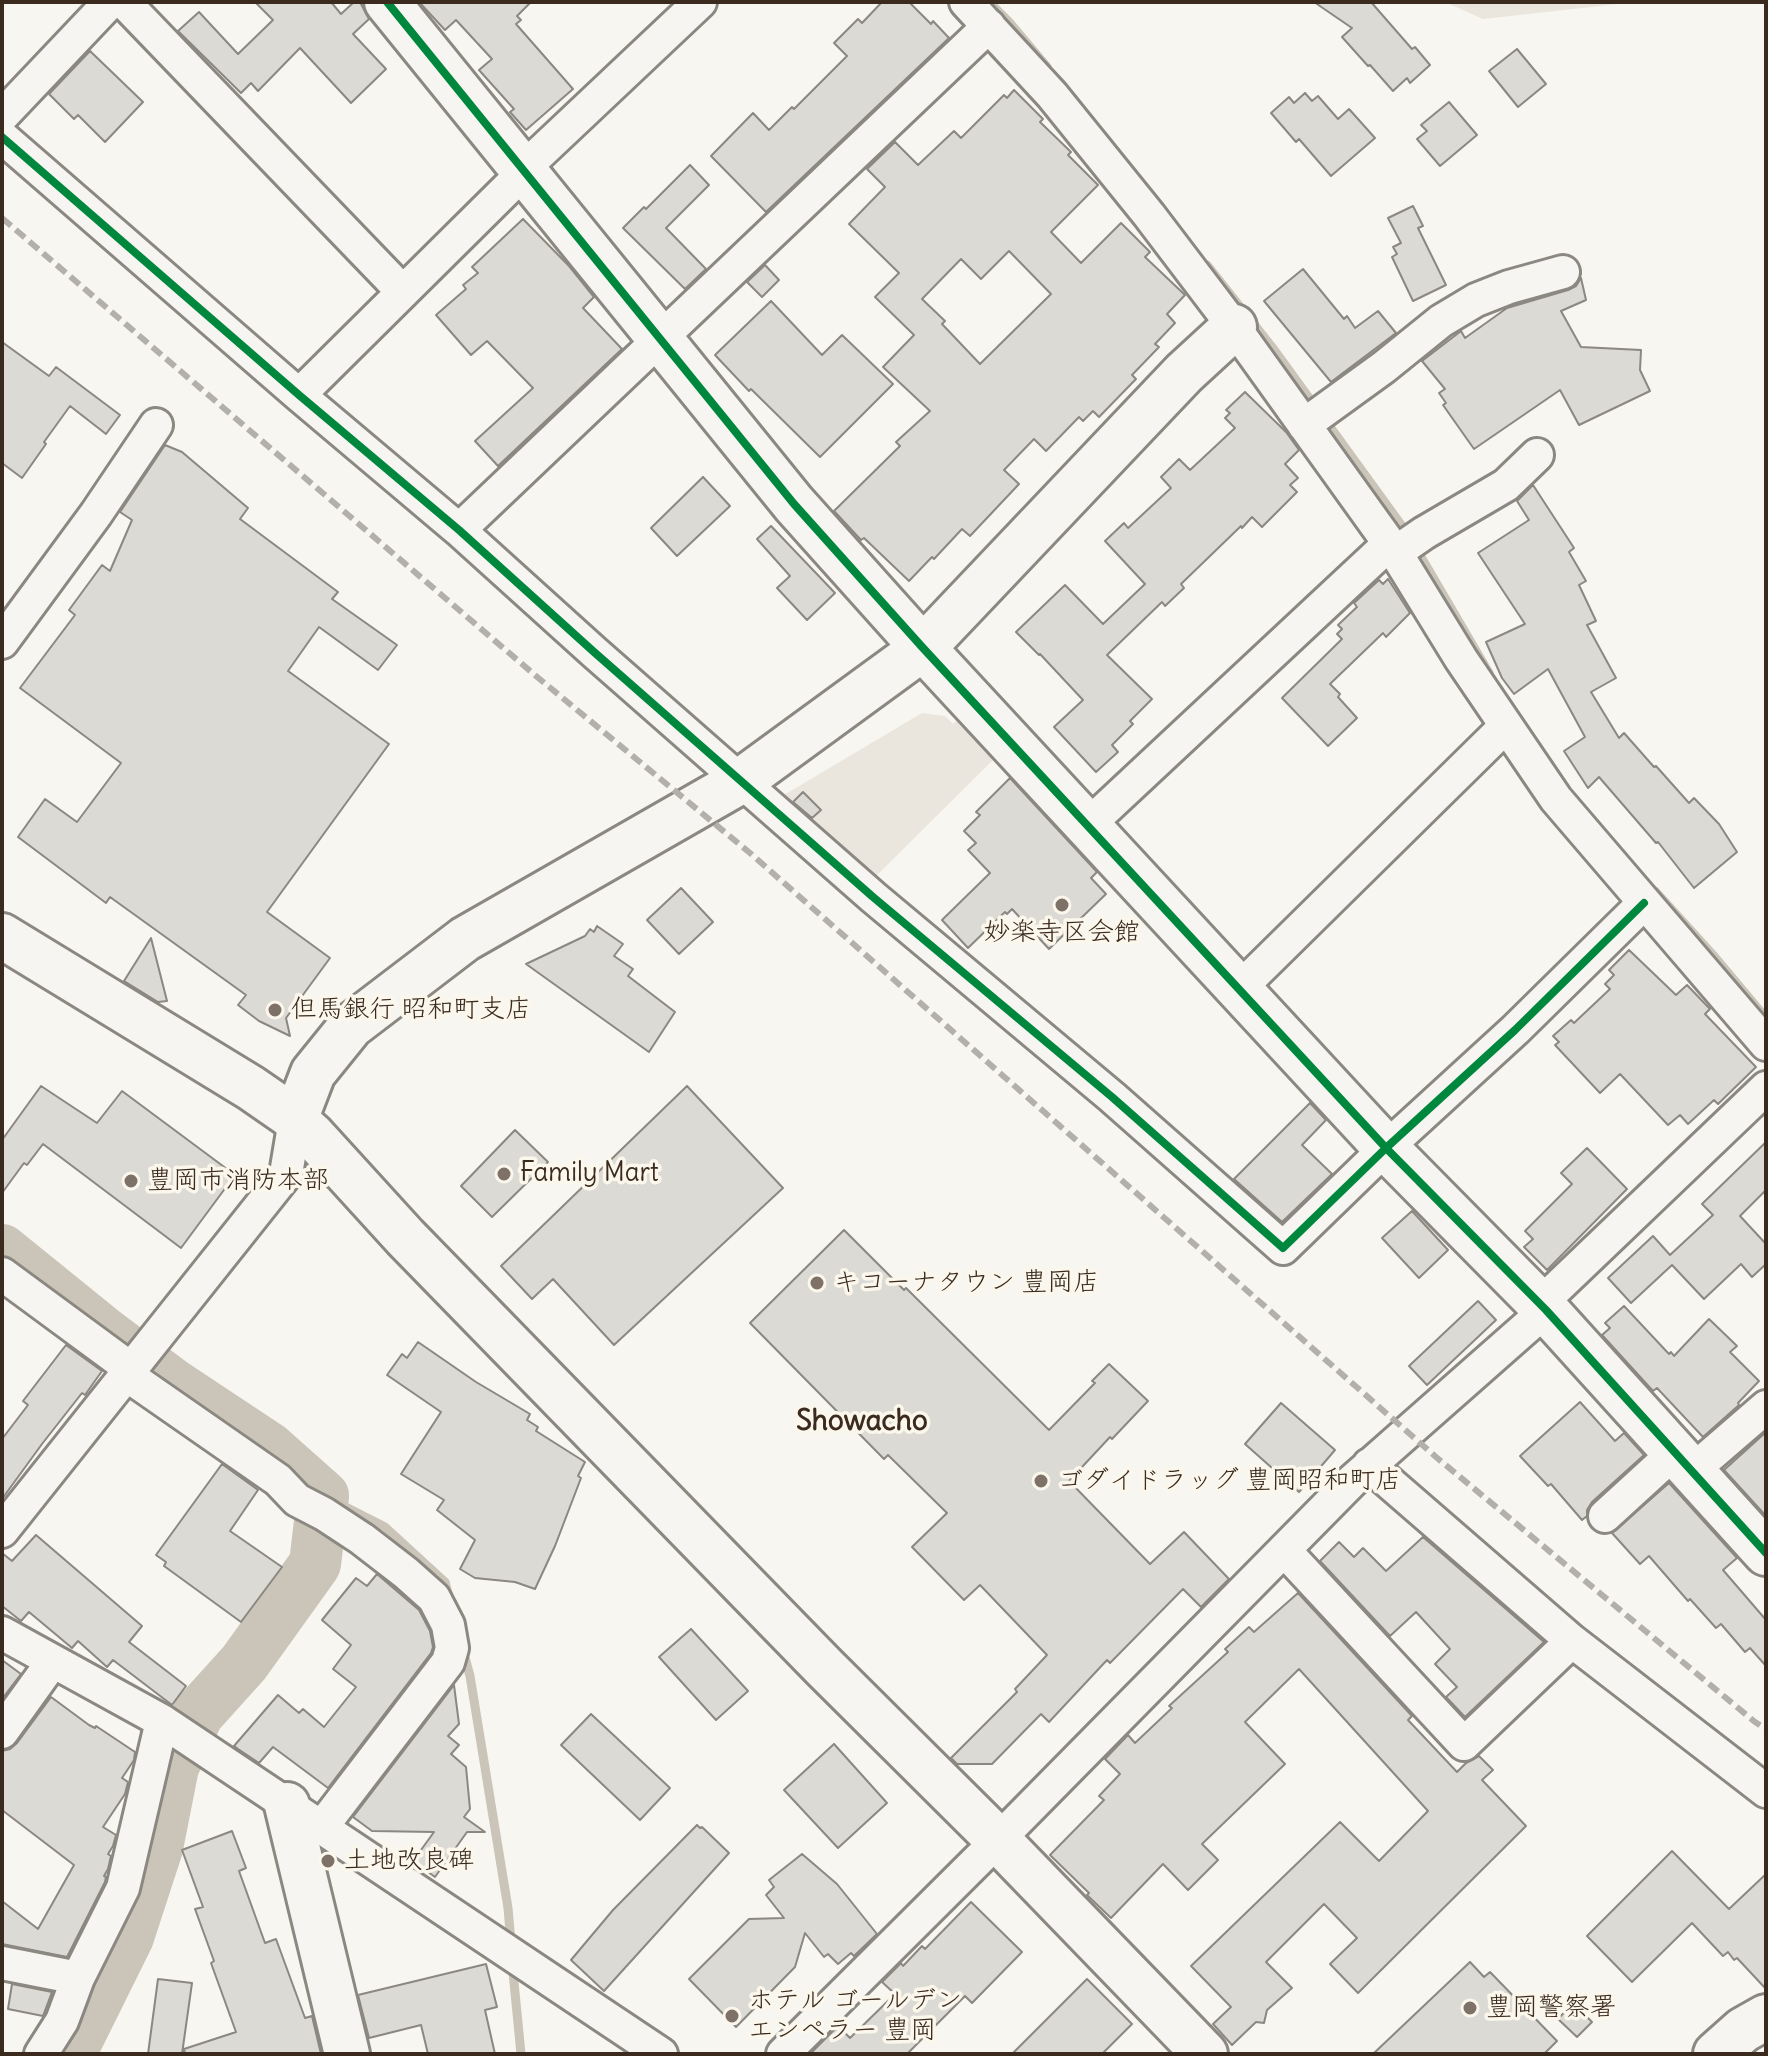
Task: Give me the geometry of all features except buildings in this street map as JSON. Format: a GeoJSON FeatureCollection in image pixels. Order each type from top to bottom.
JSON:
{"type":"FeatureCollection","features":[{"type":"Feature","properties":{"kind":"street"},"geometry":{"type":"LineString","coordinates":[[2,116],[110,2]]}},
{"type":"Feature","properties":{"kind":"street"},"geometry":{"type":"LineString","coordinates":[[124,2],[403,292]]}},
{"type":"Feature","properties":{"kind":"street"},"geometry":{"type":"LineString","coordinates":[[299,395],[523,170],[700,2]]}},
{"type":"Feature","properties":{"kind":"street"},"geometry":{"type":"LineString","coordinates":[[966,2],[1052,95],[1234,327],[1392,548],[1461,659],[1556,799],[1766,1044]]}},
{"type":"Feature","properties":{"kind":"street"},"geometry":{"type":"LineString","coordinates":[[390,3],[794,504],[1087,826],[1386,1148],[1543,1307],[1766,1553]]}},
{"type":"Feature","properties":{"kind":"street"},"geometry":{"type":"LineString","coordinates":[[459,530],[989,26]]}},
{"type":"Feature","properties":{"kind":"street"},"geometry":{"type":"LineString","coordinates":[[2,137],[459,530],[873,897],[1112,1097],[1283,1248],[1515,1030],[1644,903]]}},
{"type":"Feature","properties":{"kind":"street"},"geometry":{"type":"LineString","coordinates":[[1304,425],[1441,321],[1476,300],[1563,272]]}},
{"type":"Feature","properties":{"kind":"street"},"geometry":{"type":"LineString","coordinates":[[2,1531],[286,1174],[295,1120],[313,1073],[351,1026],[465,939],[741,781],[923,648],[1184,373],[1234,327]]}},
{"type":"Feature","properties":{"kind":"street"},"geometry":{"type":"LineString","coordinates":[[2,642],[96,514],[156,425]]}},
{"type":"Feature","properties":{"kind":"street"},"geometry":{"type":"LineString","coordinates":[[1087,826],[1392,548],[1506,485],[1537,455]]}},
{"type":"Feature","properties":{"kind":"street"},"geometry":{"type":"LineString","coordinates":[[1239,989],[1506,726]]}},
{"type":"Feature","properties":{"kind":"street"},"geometry":{"type":"LineString","coordinates":[[2,936],[251,1088],[313,1136],[416,1248],[1205,2054]]}},
{"type":"Feature","properties":{"kind":"street"},"geometry":{"type":"LineString","coordinates":[[783,2054],[1369,1465],[1543,1307],[1766,1088]]}},
{"type":"Feature","properties":{"kind":"street"},"geometry":{"type":"LineString","coordinates":[[2,1274],[129,1372],[278,1480],[297,1500],[362,1539],[434,1598],[448,1625],[452,1648],[448,1662],[304,1816]]}},
{"type":"Feature","properties":{"kind":"street"},"geometry":{"type":"LineString","coordinates":[[1605,1516],[1766,1407]]}},
{"type":"Feature","properties":{"kind":"street"},"geometry":{"type":"LineString","coordinates":[[1369,1465],[1572,1641],[1766,1791]]}},
{"type":"Feature","properties":{"kind":"street"},"geometry":{"type":"LineString","coordinates":[[1284,1550],[1464,1744],[1572,1641]]}},
{"type":"Feature","properties":{"kind":"street"},"geometry":{"type":"LineString","coordinates":[[2,1633],[162,1721],[661,2054]]}},
{"type":"Feature","properties":{"kind":"street"},"geometry":{"type":"LineString","coordinates":[[2,1732],[53,1661]]}},
{"type":"Feature","properties":{"kind":"street"},"geometry":{"type":"LineString","coordinates":[[41,2054],[62,2021],[78,1978],[123,1888],[162,1721]]}},
{"type":"Feature","properties":{"kind":"street"},"geometry":{"type":"LineString","coordinates":[[304,1816],[347,2054]]}},
{"type":"Feature","properties":{"kind":"street"},"geometry":{"type":"LineString","coordinates":[[2,1963],[78,1978]]}},
{"type":"Feature","properties":{"kind":"street"},"geometry":{"type":"LineString","coordinates":[[1716,2054],[1743,2030],[1766,2017]]}},
{"type":"Feature","properties":{"kind":"shaded area"},"geometry":{"type":"Polygon","coordinates":[[[1445,2],[1636,2],[1483,19],[1445,2]]]}},
{"type":"Feature","properties":{"kind":"shaded area"},"geometry":{"type":"Polygon","coordinates":[[[922,713],[945,716],[953,724],[961,716],[993,750],[993,760],[867,885],[783,810],[784,795],[922,713]]]}},
{"type":"Feature","properties":{"kind":"waterway"},"geometry":{"type":"LineString","coordinates":[[989,2],[1047,67]]}},
{"type":"Feature","properties":{"kind":"waterway"},"geometry":{"type":"LineString","coordinates":[[1207,265],[1272,347],[1407,533],[1489,673]]}},
{"type":"Feature","properties":{"kind":"waterway"},"geometry":{"type":"LineString","coordinates":[[1655,891],[1766,1018]]}},
{"type":"Feature","properties":{"kind":"waterway"},"geometry":{"type":"LineString","coordinates":[[2,1250],[174,1385],[269,1448],[323,1496],[315,1564],[244,1663],[198,1714],[173,1767],[157,1848],[128,1937],[70,2054]]}},
{"type":"Feature","properties":{"kind":"waterway"},"geometry":{"type":"LineString","coordinates":[[324,1496],[385,1527],[445,1582],[450,1601]]}},
{"type":"Feature","properties":{"kind":"waterway"},"geometry":{"type":"LineString","coordinates":[[463,1650],[470,1676],[511,1943]]}},
{"type":"Feature","properties":{"kind":"waterway"},"geometry":{"type":"LineString","coordinates":[[512,1962],[521,2054]]}},
{"type":"Feature","properties":{"kind":"railway"},"geometry":{"type":"LineString","coordinates":[[2,218],[536,676],[750,853],[1436,1457],[1766,1729]]}},
{"type":"Feature","properties":{"kind":"cycle path"},"geometry":{"type":"LineString","coordinates":[[387,2],[794,504],[923,648],[1386,1148],[1546,1310],[1766,1553]]}},
{"type":"Feature","properties":{"kind":"cycle path"},"geometry":{"type":"LineString","coordinates":[[2,137],[459,530],[873,897],[1112,1097],[1283,1248],[1515,1030],[1644,903]]}},
{"type":"Feature","properties":{"kind":"place","name":"妙楽寺区会館"},"geometry":{"type":"Point","coordinates":[1062,905]}},
{"type":"Feature","properties":{"kind":"place","name":"但馬銀行 昭和町支店"},"geometry":{"type":"Point","coordinates":[275,1010]}},
{"type":"Feature","properties":{"kind":"place","name":"Family Mart"},"geometry":{"type":"Point","coordinates":[504,1174]}},
{"type":"Feature","properties":{"kind":"place","name":"豊岡市消防本部"},"geometry":{"type":"Point","coordinates":[131,1181]}},
{"type":"Feature","properties":{"kind":"place","name":"キコーナタウン 豊岡店"},"geometry":{"type":"Point","coordinates":[817,1283]}},
{"type":"Feature","properties":{"kind":"place","name":"ゴダイドラッグ 豊岡昭和町店"},"geometry":{"type":"Point","coordinates":[1041,1481]}},
{"type":"Feature","properties":{"kind":"place","name":"土地改良碑"},"geometry":{"type":"Point","coordinates":[328,1861]}},
{"type":"Feature","properties":{"kind":"place","name":"豊岡警察署"},"geometry":{"type":"Point","coordinates":[1470,2008]}},
{"type":"Feature","properties":{"kind":"place","name":"ホテル ゴールデン エンペラー 豊岡"},"geometry":{"type":"Point","coordinates":[732,2016]}},
{"type":"Feature","properties":{"kind":"district","name":"Showacho"},"geometry":{"type":"Point","coordinates":[862,1422]}}]}
